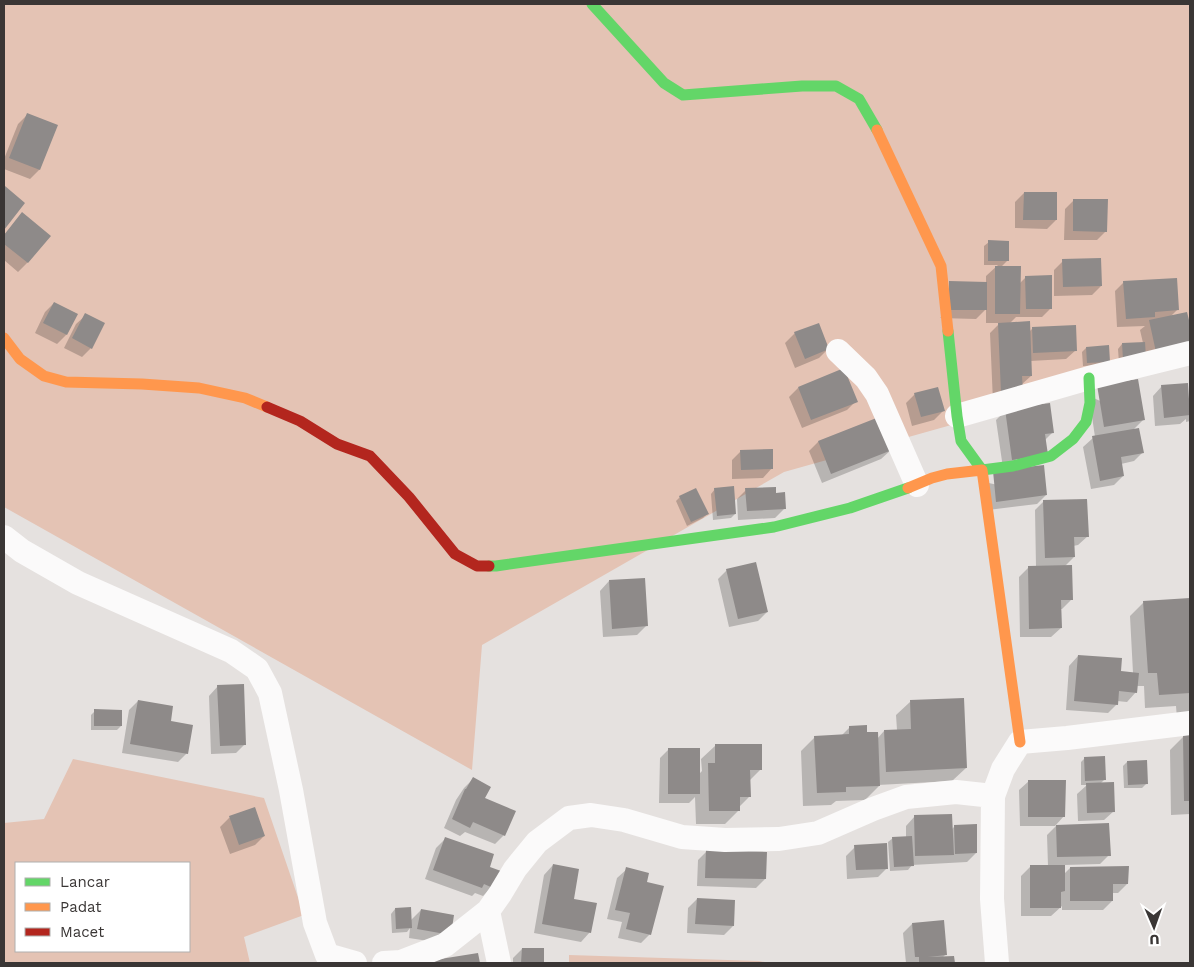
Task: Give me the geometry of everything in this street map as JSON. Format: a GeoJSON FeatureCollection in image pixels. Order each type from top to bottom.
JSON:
{"type":"FeatureCollection","features":[{"type":"Feature","properties":{"kind":"street"},"geometry":{"type":"LineString","coordinates":[[592,4],[664,83],[683,95],[802,86],[836,86],[859,99],[874,123],[941,266],[961,441],[982,470],[1020,742],[1003,769],[992,796],[992,899],[997,963]]}},
{"type":"Feature","properties":{"kind":"street"},"geometry":{"type":"LineString","coordinates":[[4,338],[20,359],[44,376],[51,378],[66,382],[199,388],[244,398],[300,422],[337,444],[370,456],[409,497],[455,554],[477,566],[506,565],[774,527],[850,508],[947,474],[1013,466],[1051,456],[1073,439],[1086,422],[1090,403],[1089,378]]}},
{"type":"Feature","properties":{"kind":"street"},"geometry":{"type":"LineString","coordinates":[[838,351],[866,378],[878,394],[917,485]]}},
{"type":"Feature","properties":{"kind":"street"},"geometry":{"type":"LineString","coordinates":[[957,416],[1089,378],[1190,353]]}},
{"type":"Feature","properties":{"kind":"street"},"geometry":{"type":"LineString","coordinates":[[4,537],[22,552],[78,584],[231,651],[257,669],[270,693],[292,790],[315,923],[327,955],[355,963]]}},
{"type":"Feature","properties":{"kind":"street"},"geometry":{"type":"LineString","coordinates":[[1020,742],[1190,723]]}},
{"type":"Feature","properties":{"kind":"street"},"geometry":{"type":"LineString","coordinates":[[384,963],[401,962],[445,945],[488,911],[515,868],[537,842],[569,818],[591,815],[624,820],[691,837],[725,840],[779,839],[818,832],[906,797],[956,792],[992,796]]}},
{"type":"Feature","properties":{"kind":"street"},"geometry":{"type":"LineString","coordinates":[[488,911],[499,963]]}},
{"type":"Feature","properties":{"kind":"shaded area"},"geometry":{"type":"Polygon","coordinates":[[[4,4],[1190,4],[1190,358],[784,472],[482,645],[472,770],[4,507],[4,4]]]}},
{"type":"Feature","properties":{"kind":"shaded area"},"geometry":{"type":"Polygon","coordinates":[[[73,759],[264,798],[304,915],[244,937],[250,963],[4,963],[4,823],[44,819],[73,759]]]}},
{"type":"Feature","properties":{"kind":"shaded area"},"geometry":{"type":"Polygon","coordinates":[[[569,955],[759,961],[770,963],[569,963],[569,955]]]}},
{"type":"Feature","properties":{"kind":"building"},"geometry":{"type":"Polygon","coordinates":[[[27,113],[58,125],[40,170],[9,158],[27,113]]]}},
{"type":"Feature","properties":{"kind":"building"},"geometry":{"type":"Polygon","coordinates":[[[4,187],[25,203],[4,230],[4,187]]]}},
{"type":"Feature","properties":{"kind":"building"},"geometry":{"type":"Polygon","coordinates":[[[1024,192],[1057,192],[1057,220],[1023,220],[1024,192]]]}},
{"type":"Feature","properties":{"kind":"building"},"geometry":{"type":"Polygon","coordinates":[[[1073,199],[1108,199],[1107,232],[1073,231],[1073,199]]]}},
{"type":"Feature","properties":{"kind":"building"},"geometry":{"type":"Polygon","coordinates":[[[22,212],[51,236],[28,263],[4,244],[4,235],[22,212]]]}},
{"type":"Feature","properties":{"kind":"building"},"geometry":{"type":"Polygon","coordinates":[[[988,240],[1009,241],[1009,261],[988,261],[988,240]]]}},
{"type":"Feature","properties":{"kind":"building"},"geometry":{"type":"Polygon","coordinates":[[[1101,258],[1102,286],[1063,287],[1062,259],[1101,258]]]}},
{"type":"Feature","properties":{"kind":"building"},"geometry":{"type":"Polygon","coordinates":[[[995,266],[1021,266],[1020,314],[995,314],[995,266]]]}},
{"type":"Feature","properties":{"kind":"building"},"geometry":{"type":"Polygon","coordinates":[[[1052,275],[1052,309],[1026,309],[1025,276],[1052,275]]]}},
{"type":"Feature","properties":{"kind":"building"},"geometry":{"type":"Polygon","coordinates":[[[1177,278],[1179,310],[1155,312],[1155,317],[1126,319],[1123,281],[1177,278]]]}},
{"type":"Feature","properties":{"kind":"building"},"geometry":{"type":"Polygon","coordinates":[[[949,281],[987,282],[987,310],[949,310],[949,281]]]}},
{"type":"Feature","properties":{"kind":"building"},"geometry":{"type":"Polygon","coordinates":[[[54,302],[78,314],[67,335],[43,323],[54,302]]]}},
{"type":"Feature","properties":{"kind":"building"},"geometry":{"type":"Polygon","coordinates":[[[1187,312],[1190,324],[1190,345],[1156,352],[1149,320],[1187,312]]]}},
{"type":"Feature","properties":{"kind":"building"},"geometry":{"type":"Polygon","coordinates":[[[85,313],[105,323],[92,349],[72,338],[85,313]]]}},
{"type":"Feature","properties":{"kind":"building"},"geometry":{"type":"Polygon","coordinates":[[[1030,321],[1032,376],[1022,376],[1023,392],[1001,393],[998,323],[1030,321]]]}},
{"type":"Feature","properties":{"kind":"building"},"geometry":{"type":"Polygon","coordinates":[[[819,323],[829,349],[805,359],[794,332],[819,323]]]}},
{"type":"Feature","properties":{"kind":"building"},"geometry":{"type":"Polygon","coordinates":[[[1076,325],[1077,351],[1033,353],[1032,327],[1076,325]]]}},
{"type":"Feature","properties":{"kind":"building"},"geometry":{"type":"Polygon","coordinates":[[[1145,342],[1146,358],[1123,360],[1122,343],[1145,342]]]}},
{"type":"Feature","properties":{"kind":"building"},"geometry":{"type":"Polygon","coordinates":[[[1109,345],[1110,362],[1087,363],[1086,347],[1109,345]]]}},
{"type":"Feature","properties":{"kind":"building"},"geometry":{"type":"Polygon","coordinates":[[[844,368],[858,402],[811,420],[798,387],[844,368]]]}},
{"type":"Feature","properties":{"kind":"building"},"geometry":{"type":"Polygon","coordinates":[[[1138,379],[1145,420],[1104,427],[1097,385],[1138,379]]]}},
{"type":"Feature","properties":{"kind":"building"},"geometry":{"type":"Polygon","coordinates":[[[1188,383],[1190,415],[1164,418],[1161,385],[1188,383]]]}},
{"type":"Feature","properties":{"kind":"building"},"geometry":{"type":"Polygon","coordinates":[[[938,387],[945,411],[921,417],[914,393],[938,387]]]}},
{"type":"Feature","properties":{"kind":"building"},"geometry":{"type":"Polygon","coordinates":[[[1050,403],[1054,433],[1045,434],[1048,455],[1012,460],[1005,409],[1050,403]]]}},
{"type":"Feature","properties":{"kind":"building"},"geometry":{"type":"Polygon","coordinates":[[[879,417],[892,450],[831,474],[818,441],[879,417]]]}},
{"type":"Feature","properties":{"kind":"building"},"geometry":{"type":"Polygon","coordinates":[[[1139,428],[1144,453],[1121,457],[1124,476],[1100,481],[1092,436],[1139,428]]]}},
{"type":"Feature","properties":{"kind":"building"},"geometry":{"type":"Polygon","coordinates":[[[773,449],[773,469],[741,470],[740,450],[773,449]]]}},
{"type":"Feature","properties":{"kind":"building"},"geometry":{"type":"Polygon","coordinates":[[[1044,465],[1047,495],[996,502],[993,471],[1044,465]]]}},
{"type":"Feature","properties":{"kind":"building"},"geometry":{"type":"Polygon","coordinates":[[[734,486],[736,514],[717,516],[714,488],[734,486]]]}},
{"type":"Feature","properties":{"kind":"building"},"geometry":{"type":"Polygon","coordinates":[[[776,487],[776,493],[785,492],[786,509],[747,511],[745,488],[776,487]]]}},
{"type":"Feature","properties":{"kind":"building"},"geometry":{"type":"Polygon","coordinates":[[[696,488],[709,514],[691,522],[679,496],[696,488]]]}},
{"type":"Feature","properties":{"kind":"building"},"geometry":{"type":"Polygon","coordinates":[[[1087,499],[1089,537],[1074,537],[1075,557],[1045,558],[1043,500],[1087,499]]]}},
{"type":"Feature","properties":{"kind":"building"},"geometry":{"type":"Polygon","coordinates":[[[756,562],[768,612],[738,619],[726,569],[756,562]]]}},
{"type":"Feature","properties":{"kind":"building"},"geometry":{"type":"Polygon","coordinates":[[[1072,565],[1073,600],[1061,600],[1062,628],[1029,629],[1028,566],[1072,565]]]}},
{"type":"Feature","properties":{"kind":"building"},"geometry":{"type":"Polygon","coordinates":[[[645,578],[648,626],[612,629],[609,580],[645,578]]]}},
{"type":"Feature","properties":{"kind":"building"},"geometry":{"type":"Polygon","coordinates":[[[1190,598],[1190,693],[1159,695],[1157,673],[1148,673],[1143,601],[1190,598]]]}},
{"type":"Feature","properties":{"kind":"building"},"geometry":{"type":"Polygon","coordinates":[[[1078,655],[1122,658],[1121,671],[1139,673],[1137,693],[1119,691],[1118,705],[1074,701],[1078,655]]]}},
{"type":"Feature","properties":{"kind":"building"},"geometry":{"type":"Polygon","coordinates":[[[244,684],[246,745],[220,746],[217,685],[244,684]]]}},
{"type":"Feature","properties":{"kind":"building"},"geometry":{"type":"Polygon","coordinates":[[[964,698],[967,768],[886,772],[884,730],[911,729],[910,700],[964,698]]]}},
{"type":"Feature","properties":{"kind":"building"},"geometry":{"type":"Polygon","coordinates":[[[138,700],[173,706],[171,721],[193,725],[188,754],[130,744],[138,700]]]}},
{"type":"Feature","properties":{"kind":"building"},"geometry":{"type":"Polygon","coordinates":[[[94,709],[122,710],[122,726],[94,726],[94,709]]]}},
{"type":"Feature","properties":{"kind":"building"},"geometry":{"type":"Polygon","coordinates":[[[867,725],[867,732],[878,732],[880,786],[846,787],[846,792],[817,793],[814,736],[849,734],[849,726],[867,725]]]}},
{"type":"Feature","properties":{"kind":"building"},"geometry":{"type":"Polygon","coordinates":[[[1183,735],[1190,735],[1190,801],[1184,801],[1183,735]]]}},
{"type":"Feature","properties":{"kind":"building"},"geometry":{"type":"Polygon","coordinates":[[[715,744],[762,744],[762,770],[750,770],[751,797],[740,797],[740,811],[709,811],[708,763],[715,763],[715,744]]]}},
{"type":"Feature","properties":{"kind":"building"},"geometry":{"type":"Polygon","coordinates":[[[668,748],[700,748],[700,794],[668,794],[668,748]]]}},
{"type":"Feature","properties":{"kind":"building"},"geometry":{"type":"Polygon","coordinates":[[[1105,756],[1106,780],[1085,781],[1084,757],[1105,756]]]}},
{"type":"Feature","properties":{"kind":"building"},"geometry":{"type":"Polygon","coordinates":[[[1147,760],[1148,784],[1128,785],[1127,761],[1147,760]]]}},
{"type":"Feature","properties":{"kind":"building"},"geometry":{"type":"Polygon","coordinates":[[[473,777],[491,787],[485,798],[516,811],[505,836],[473,822],[470,828],[452,819],[465,789],[473,777]]]}},
{"type":"Feature","properties":{"kind":"building"},"geometry":{"type":"Polygon","coordinates":[[[1028,780],[1066,780],[1065,817],[1028,817],[1028,780]]]}},
{"type":"Feature","properties":{"kind":"building"},"geometry":{"type":"Polygon","coordinates":[[[1114,782],[1115,812],[1087,813],[1086,783],[1114,782]]]}},
{"type":"Feature","properties":{"kind":"building"},"geometry":{"type":"Polygon","coordinates":[[[255,807],[265,836],[239,845],[229,816],[255,807]]]}},
{"type":"Feature","properties":{"kind":"building"},"geometry":{"type":"Polygon","coordinates":[[[952,814],[954,855],[915,856],[914,815],[952,814]]]}},
{"type":"Feature","properties":{"kind":"building"},"geometry":{"type":"Polygon","coordinates":[[[1109,823],[1111,856],[1057,857],[1056,825],[1109,823]]]}},
{"type":"Feature","properties":{"kind":"building"},"geometry":{"type":"Polygon","coordinates":[[[977,824],[977,853],[955,854],[954,825],[977,824]]]}},
{"type":"Feature","properties":{"kind":"building"},"geometry":{"type":"Polygon","coordinates":[[[912,836],[914,866],[894,867],[892,837],[912,836]]]}},
{"type":"Feature","properties":{"kind":"building"},"geometry":{"type":"Polygon","coordinates":[[[445,837],[494,854],[490,867],[501,871],[493,888],[484,884],[482,888],[433,870],[445,837]]]}},
{"type":"Feature","properties":{"kind":"building"},"geometry":{"type":"Polygon","coordinates":[[[887,843],[888,869],[856,870],[854,845],[887,843]]]}},
{"type":"Feature","properties":{"kind":"building"},"geometry":{"type":"Polygon","coordinates":[[[706,849],[767,852],[766,879],[705,878],[706,849]]]}},
{"type":"Feature","properties":{"kind":"building"},"geometry":{"type":"Polygon","coordinates":[[[553,864],[579,869],[574,899],[597,903],[591,933],[542,924],[553,864]]]}},
{"type":"Feature","properties":{"kind":"building"},"geometry":{"type":"Polygon","coordinates":[[[1030,865],[1065,865],[1065,891],[1061,892],[1061,908],[1030,908],[1030,865]]]}},
{"type":"Feature","properties":{"kind":"building"},"geometry":{"type":"Polygon","coordinates":[[[1129,866],[1128,884],[1113,884],[1113,901],[1070,901],[1070,867],[1129,866]]]}},
{"type":"Feature","properties":{"kind":"building"},"geometry":{"type":"Polygon","coordinates":[[[626,867],[649,873],[647,882],[664,886],[651,935],[626,929],[630,913],[615,910],[626,867]]]}},
{"type":"Feature","properties":{"kind":"building"},"geometry":{"type":"Polygon","coordinates":[[[697,898],[735,900],[734,926],[695,924],[697,898]]]}},
{"type":"Feature","properties":{"kind":"building"},"geometry":{"type":"Polygon","coordinates":[[[411,907],[412,928],[396,929],[395,908],[411,907]]]}},
{"type":"Feature","properties":{"kind":"building"},"geometry":{"type":"Polygon","coordinates":[[[421,909],[454,915],[451,935],[417,929],[421,909]]]}},
{"type":"Feature","properties":{"kind":"building"},"geometry":{"type":"Polygon","coordinates":[[[944,920],[947,955],[928,957],[954,956],[955,963],[919,963],[919,957],[915,957],[912,923],[944,920]]]}},
{"type":"Feature","properties":{"kind":"building"},"geometry":{"type":"Polygon","coordinates":[[[522,948],[544,948],[544,963],[521,963],[522,948]]]}},
{"type":"Feature","properties":{"kind":"building"},"geometry":{"type":"Polygon","coordinates":[[[478,953],[480,963],[434,963],[434,960],[478,953]]]}},
{"type":"Feature","properties":{"kind":"traffic: fast"},"geometry":{"type":"LineString","coordinates":[[592,4],[664,83],[683,95],[802,86],[836,86],[859,99],[877,130]]}},
{"type":"Feature","properties":{"kind":"traffic: fast"},"geometry":{"type":"LineString","coordinates":[[948,331],[961,441],[982,470],[1013,466],[1051,456],[1073,439],[1086,422],[1090,403],[1089,378]]}},
{"type":"Feature","properties":{"kind":"traffic: fast"},"geometry":{"type":"LineString","coordinates":[[489,566],[774,527],[850,508],[908,488]]}},
{"type":"Feature","properties":{"kind":"traffic: slow"},"geometry":{"type":"LineString","coordinates":[[877,130],[941,266],[948,331]]}},
{"type":"Feature","properties":{"kind":"traffic: slow"},"geometry":{"type":"LineString","coordinates":[[4,338],[20,359],[44,376],[66,382],[199,388],[245,398],[267,407]]}},
{"type":"Feature","properties":{"kind":"traffic: slow"},"geometry":{"type":"LineString","coordinates":[[908,488],[947,474],[982,470],[1020,742]]}},
{"type":"Feature","properties":{"kind":"traffic: jam"},"geometry":{"type":"LineString","coordinates":[[267,407],[300,421],[337,444],[370,456],[409,497],[455,554],[477,566],[489,566]]}}]}
